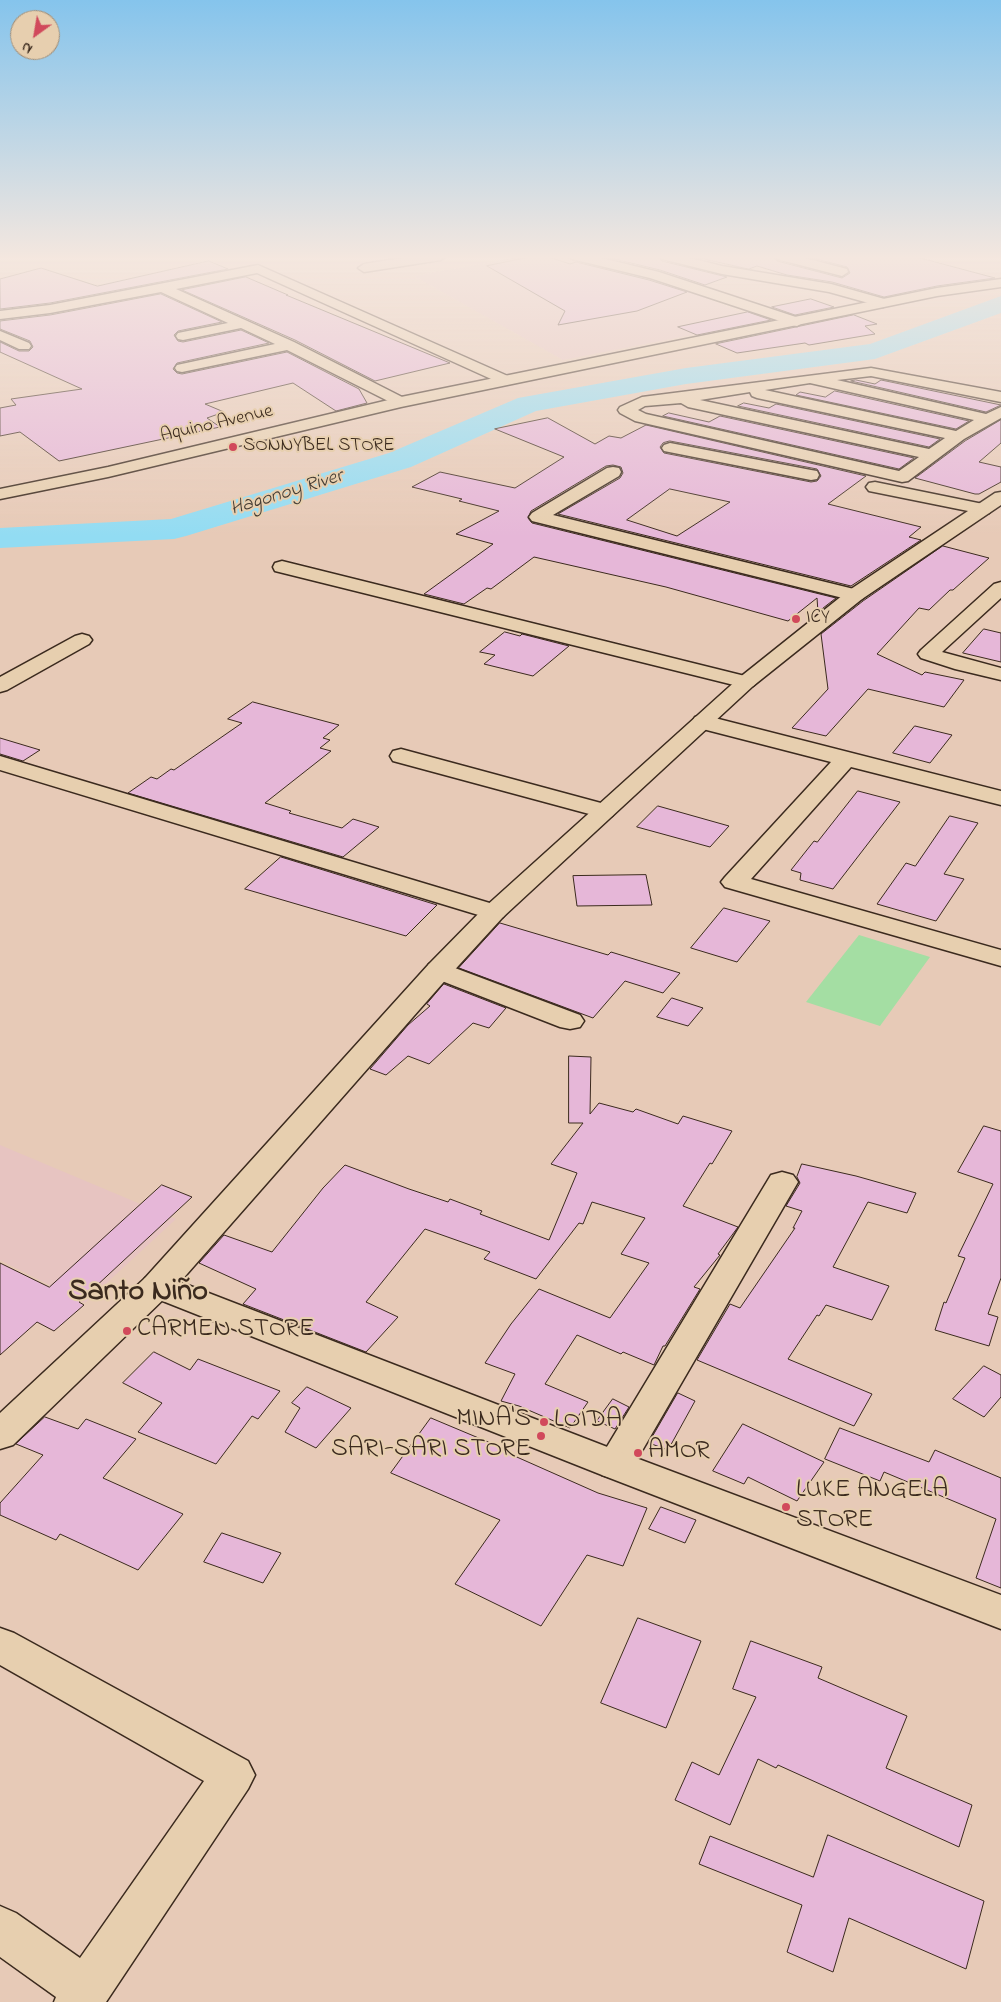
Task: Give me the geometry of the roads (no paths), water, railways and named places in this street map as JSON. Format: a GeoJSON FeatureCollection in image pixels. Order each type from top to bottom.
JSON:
{"type":"FeatureCollection","features":[{"type":"Feature","properties":{"kind":"street"},"geometry":{"type":"LineString","coordinates":[[182,368],[268,349]]}},
{"type":"Feature","properties":{"kind":"street"},"geometry":{"type":"LineString","coordinates":[[298,349],[401,402]]}},
{"type":"Feature","properties":{"kind":"street"},"geometry":{"type":"LineString","coordinates":[[437,349],[505,380]]}},
{"type":"Feature","properties":{"kind":"street","name":"Aquino Avenue"},"geometry":{"type":"LineString","coordinates":[[0,494],[108,472],[401,402],[659,349]]}},
{"type":"Feature","properties":{"kind":"street"},"geometry":{"type":"LineString","coordinates":[[902,477],[641,418],[626,410],[642,402],[871,372],[1001,397]]}},
{"type":"Feature","properties":{"kind":"street"},"geometry":{"type":"LineString","coordinates":[[810,379],[995,416]]}},
{"type":"Feature","properties":{"kind":"street"},"geometry":{"type":"LineString","coordinates":[[736,389],[958,436]]}},
{"type":"Feature","properties":{"kind":"street"},"geometry":{"type":"LineString","coordinates":[[674,399],[933,456]]}},
{"type":"Feature","properties":{"kind":"street"},"geometry":{"type":"LineString","coordinates":[[879,488],[902,477],[958,436],[995,416]]}},
{"type":"Feature","properties":{"kind":"street"},"geometry":{"type":"LineString","coordinates":[[670,448],[831,479]]}},
{"type":"Feature","properties":{"kind":"street"},"geometry":{"type":"LineString","coordinates":[[613,472],[538,517],[855,595]]}},
{"type":"Feature","properties":{"kind":"street"},"geometry":{"type":"LineString","coordinates":[[860,484],[992,503]]}},
{"type":"Feature","properties":{"kind":"street"},"geometry":{"type":"LineString","coordinates":[[0,1435],[157,1286],[438,970],[494,912],[746,682],[855,595],[992,503]]}},
{"type":"Feature","properties":{"kind":"street"},"geometry":{"type":"LineString","coordinates":[[282,567],[746,682]]}},
{"type":"Feature","properties":{"kind":"street"},"geometry":{"type":"LineString","coordinates":[[1001,588],[928,654],[962,665],[1001,674]]}},
{"type":"Feature","properties":{"kind":"street"},"geometry":{"type":"LineString","coordinates":[[0,686],[82,640]]}},
{"type":"Feature","properties":{"kind":"street"},"geometry":{"type":"LineString","coordinates":[[703,722],[1001,798]]}},
{"type":"Feature","properties":{"kind":"street"},"geometry":{"type":"LineString","coordinates":[[401,756],[604,811]]}},
{"type":"Feature","properties":{"kind":"street"},"geometry":{"type":"LineString","coordinates":[[846,759],[734,882],[1001,958]]}},
{"type":"Feature","properties":{"kind":"street"},"geometry":{"type":"LineString","coordinates":[[0,764],[494,912]]}},
{"type":"Feature","properties":{"kind":"street"},"geometry":{"type":"LineString","coordinates":[[438,970],[570,1021]]}},
{"type":"Feature","properties":{"kind":"street"},"geometry":{"type":"LineString","coordinates":[[615,1465],[782,1182]]}},
{"type":"Feature","properties":{"kind":"street"},"geometry":{"type":"LineString","coordinates":[[157,1286],[615,1465],[1001,1612]]}},
{"type":"Feature","properties":{"kind":"street"},"geometry":{"type":"LineString","coordinates":[[0,1645],[233,1775],[83,1996],[0,1929]]}},
{"type":"Feature","properties":{"kind":"waterway","name":"Hagonoy River"},"geometry":{"type":"LineString","coordinates":[[0,538],[174,529],[400,460],[528,404],[686,376],[879,349]]}},
{"type":"Feature","properties":{"kind":"place","name":"SONNYBEL STORE"},"geometry":{"type":"Point","coordinates":[233,447]}},
{"type":"Feature","properties":{"kind":"place","name":"ICY"},"geometry":{"type":"Point","coordinates":[796,619]}},
{"type":"Feature","properties":{"kind":"place","name":"CARMEN STORE"},"geometry":{"type":"Point","coordinates":[127,1331]}},
{"type":"Feature","properties":{"kind":"place","name":"LOIDA"},"geometry":{"type":"Point","coordinates":[544,1422]}},
{"type":"Feature","properties":{"kind":"place","name":"MINA'S SARI-SARI STORE"},"geometry":{"type":"Point","coordinates":[541,1436]}},
{"type":"Feature","properties":{"kind":"place","name":"AMOR"},"geometry":{"type":"Point","coordinates":[638,1453]}},
{"type":"Feature","properties":{"kind":"place","name":"LUKE ANGELA STORE"},"geometry":{"type":"Point","coordinates":[786,1507]}},
{"type":"Feature","properties":{"kind":"district","name":"Santo Niño"},"geometry":{"type":"Point","coordinates":[138,1294]}}]}
